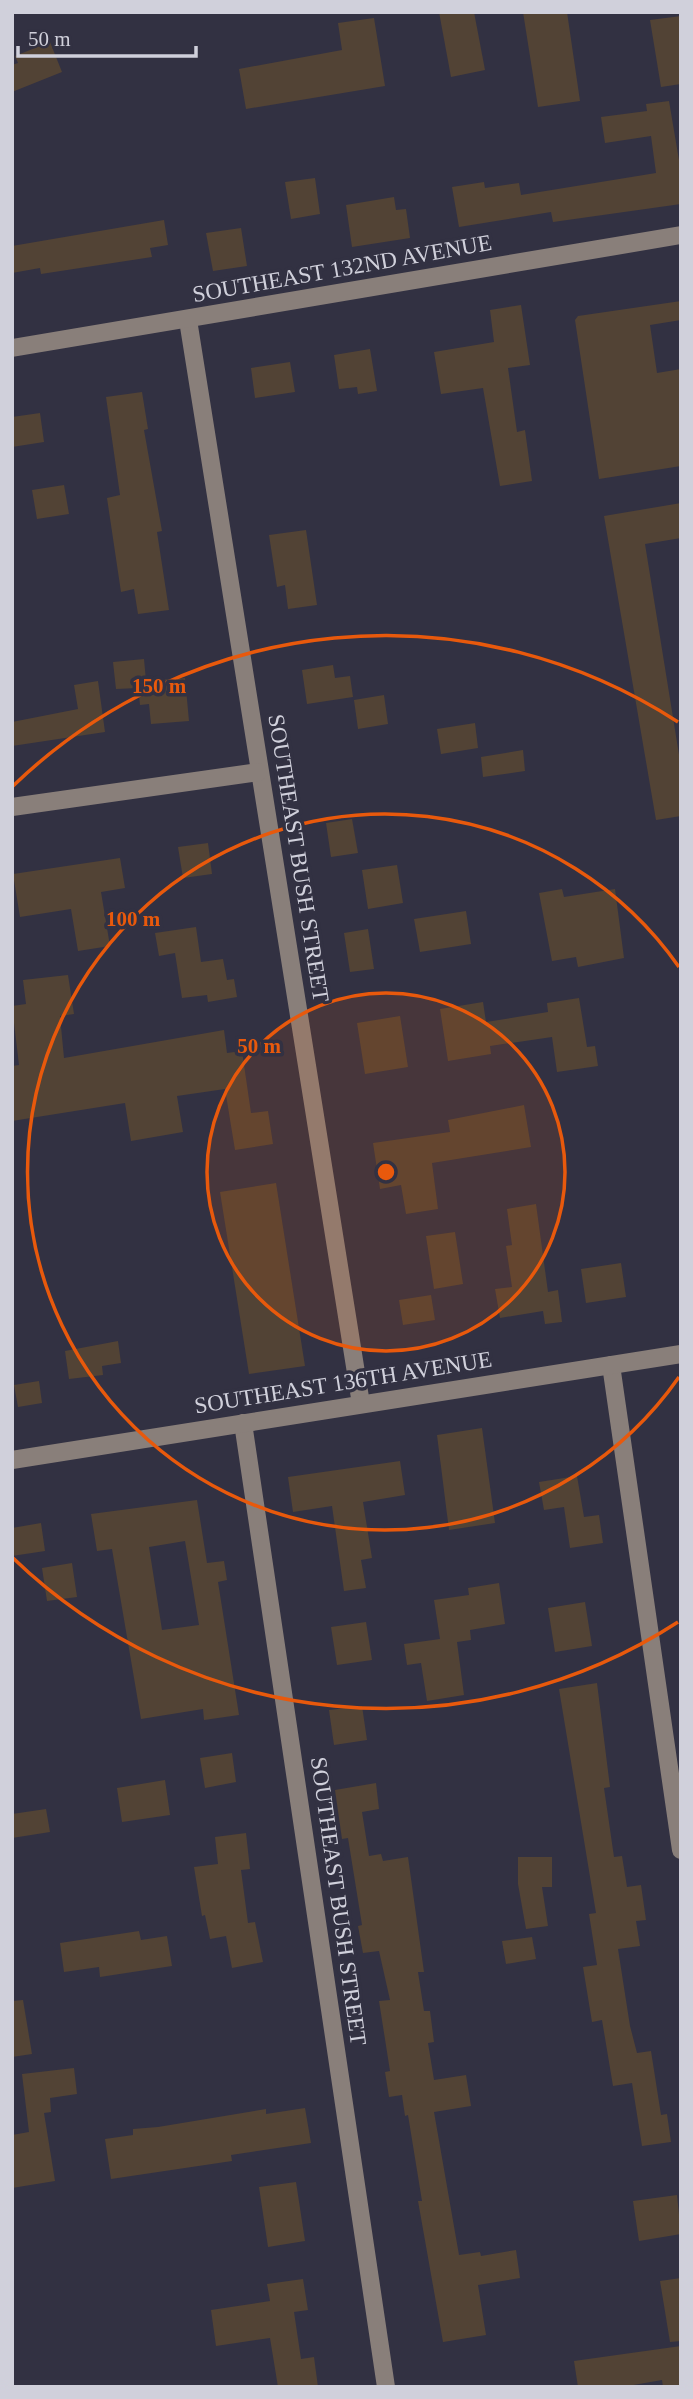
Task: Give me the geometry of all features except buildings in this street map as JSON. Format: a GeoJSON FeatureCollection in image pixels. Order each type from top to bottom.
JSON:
{"type":"FeatureCollection","features":[{"type":"Feature","properties":{"kind":"street","name":"SOUTHEAST 132ND AVENUE"},"geometry":{"type":"LineString","coordinates":[[12,348],[681,235]]}},
{"type":"Feature","properties":{"kind":"street","name":"SOUTHEAST BUSH STREET"},"geometry":{"type":"LineString","coordinates":[[188,320],[258,772],[362,1405]]}},
{"type":"Feature","properties":{"kind":"street"},"geometry":{"type":"LineString","coordinates":[[12,807],[258,772]]}},
{"type":"Feature","properties":{"kind":"street","name":"SOUTHEAST 136TH AVENUE"},"geometry":{"type":"LineString","coordinates":[[12,1460],[681,1354]]}},
{"type":"Feature","properties":{"kind":"street"},"geometry":{"type":"LineString","coordinates":[[611,1365],[681,1850]]}},
{"type":"Feature","properties":{"kind":"street","name":"SOUTHEAST BUSH STREET"},"geometry":{"type":"LineString","coordinates":[[243,1423],[386,2387]]}}]}
